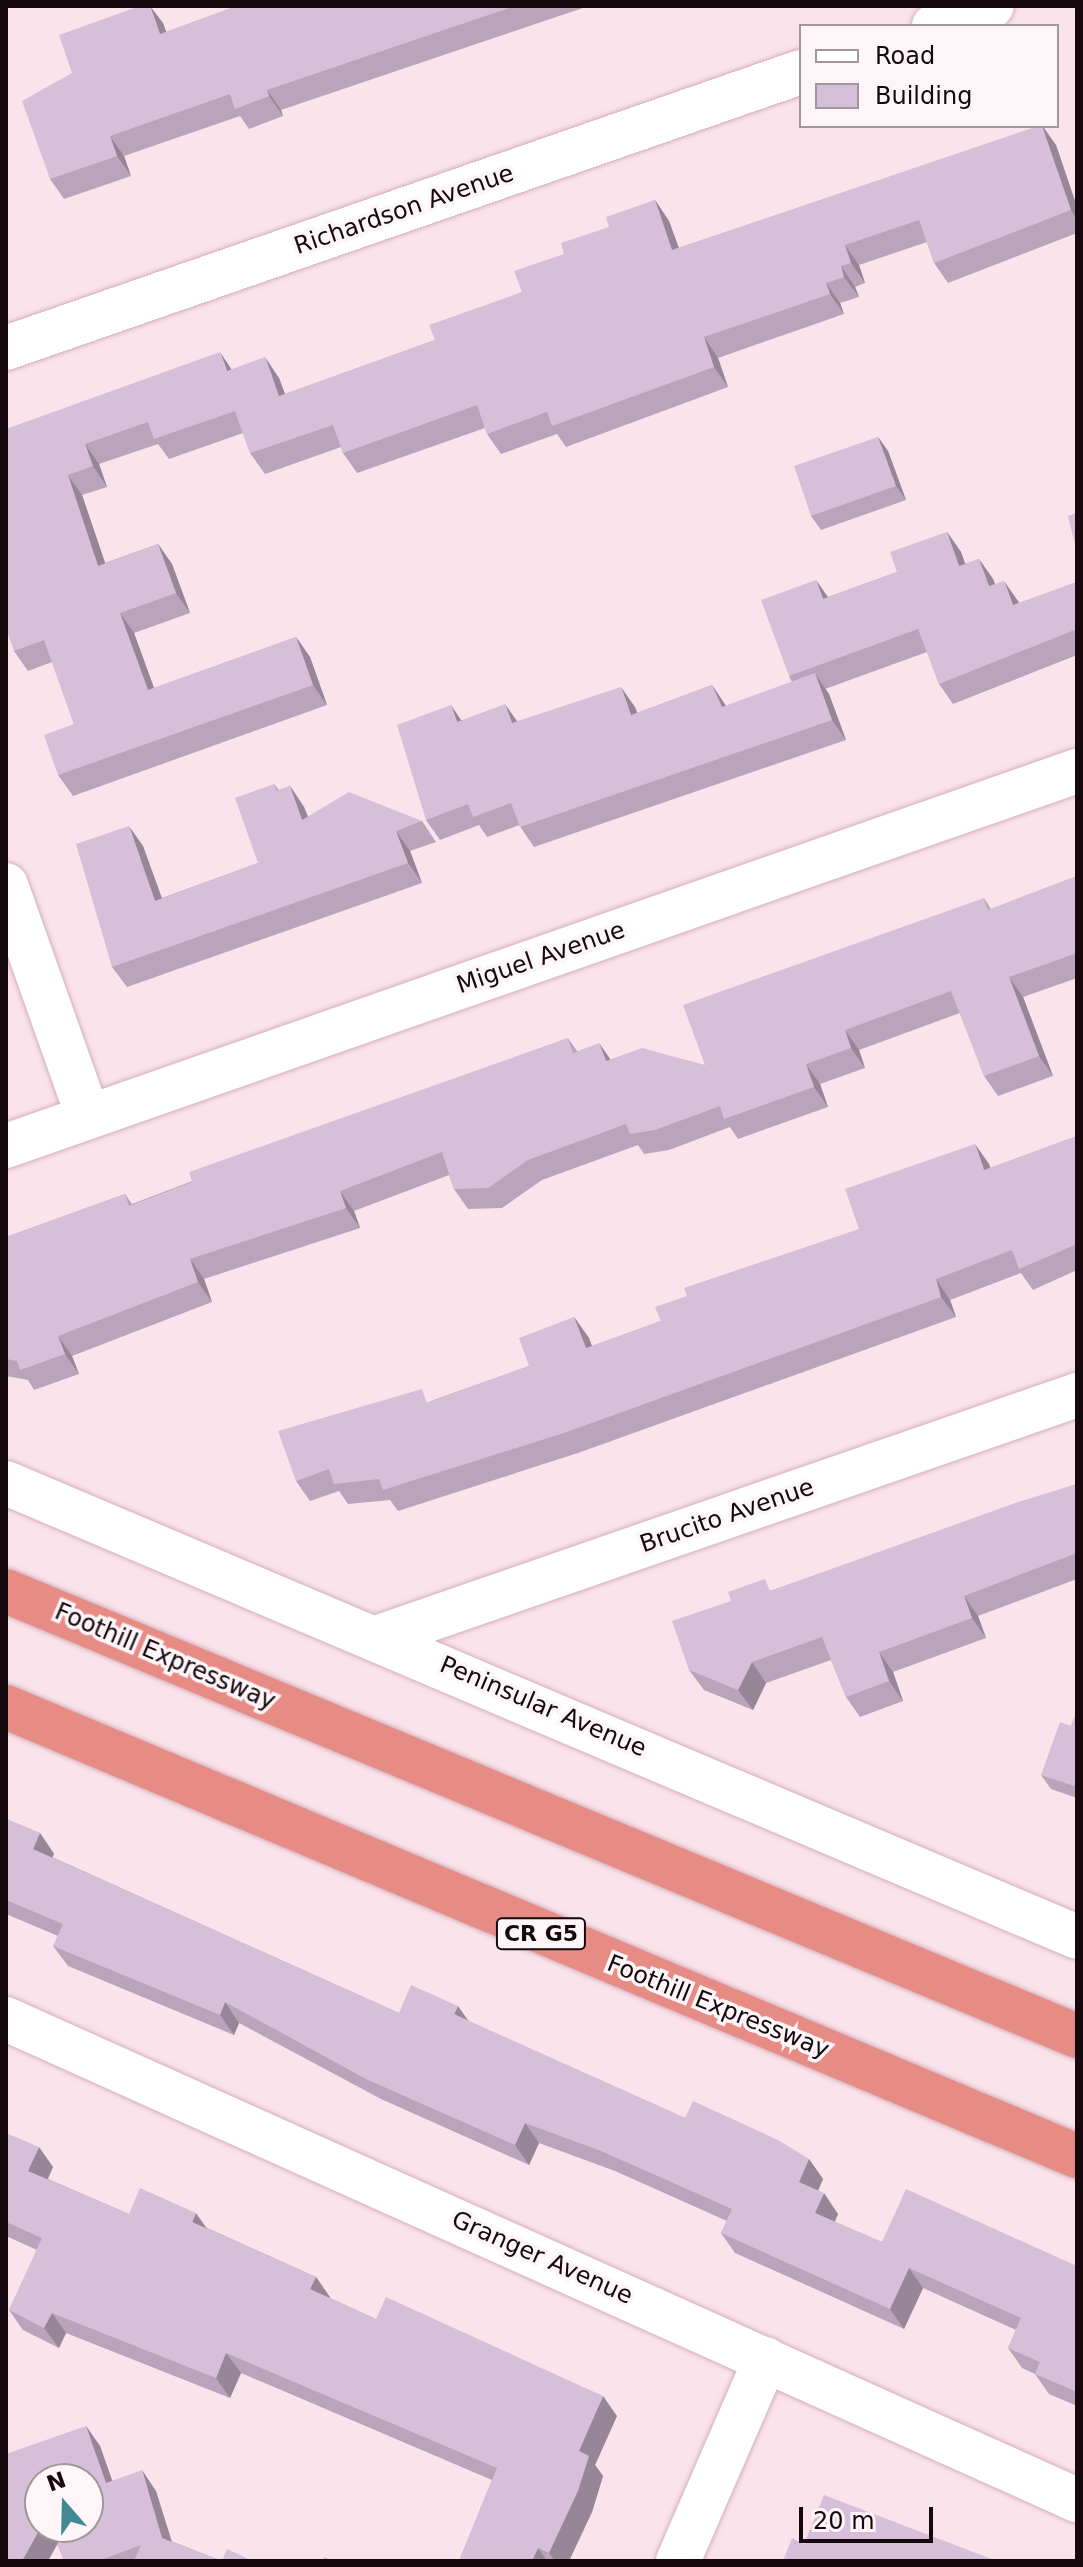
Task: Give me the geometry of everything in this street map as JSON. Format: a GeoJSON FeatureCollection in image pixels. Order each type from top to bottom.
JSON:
{"type":"FeatureCollection","features":[{"type":"Feature","properties":{"kind":"highway","name":"Foothill Expressway"},"geometry":{"type":"LineString","coordinates":[[6,1591],[1077,2036]]}},
{"type":"Feature","properties":{"kind":"highway","name":"Foothill Expressway"},"geometry":{"type":"LineString","coordinates":[[6,1707],[1077,2156]]}},
{"type":"Feature","properties":{"kind":"street"},"geometry":{"type":"LineString","coordinates":[[940,24],[992,6]]}},
{"type":"Feature","properties":{"kind":"street","name":"Richardson Avenue"},"geometry":{"type":"LineString","coordinates":[[6,348],[799,73]]}},
{"type":"Feature","properties":{"kind":"street","name":"Miguel Avenue"},"geometry":{"type":"LineString","coordinates":[[6,1146],[1077,771]]}},
{"type":"Feature","properties":{"kind":"street"},"geometry":{"type":"LineString","coordinates":[[6,885],[88,1116]]}},
{"type":"Feature","properties":{"kind":"street","name":"Brucito Avenue"},"geometry":{"type":"LineString","coordinates":[[376,1638],[1077,1395]]}},
{"type":"Feature","properties":{"kind":"street","name":"Peninsular Avenue"},"geometry":{"type":"LineString","coordinates":[[6,1483],[1077,1937]]}},
{"type":"Feature","properties":{"kind":"street","name":"Granger Avenue"},"geometry":{"type":"LineString","coordinates":[[6,2019],[1077,2500]]}},
{"type":"Feature","properties":{"kind":"street"},"geometry":{"type":"LineString","coordinates":[[678,2561],[766,2359]]}},
{"type":"Feature","properties":{"kind":"building"},"geometry":{"type":"Polygon","coordinates":[[[140,6],[150,6],[160,34],[237,6],[515,6],[267,90],[269,96],[235,109],[230,94],[110,136],[117,156],[50,179],[22,101],[72,73],[59,35],[140,6]]]}},
{"type":"Feature","properties":{"kind":"building"},"geometry":{"type":"Polygon","coordinates":[[[1032,128],[1043,128],[1071,210],[934,263],[919,220],[845,245],[851,263],[841,266],[844,277],[826,283],[830,294],[704,337],[714,367],[552,426],[547,412],[487,434],[477,405],[343,453],[333,425],[250,453],[235,411],[154,439],[148,422],[85,444],[93,466],[68,475],[98,566],[158,544],[176,593],[120,613],[148,690],[296,637],[313,685],[58,775],[44,735],[74,724],[44,640],[14,651],[6,628],[6,429],[220,352],[227,371],[265,357],[279,396],[435,340],[429,325],[522,292],[514,271],[564,254],[561,243],[609,227],[606,217],[655,200],[672,250],[1032,128]]]}},
{"type":"Feature","properties":{"kind":"building"},"geometry":{"type":"Polygon","coordinates":[[[878,437],[896,486],[811,516],[794,466],[878,437]]]}},
{"type":"Feature","properties":{"kind":"building"},"geometry":{"type":"Polygon","coordinates":[[[1077,513],[1077,553],[1068,516],[1077,513]]]}},
{"type":"Feature","properties":{"kind":"building"},"geometry":{"type":"Polygon","coordinates":[[[947,532],[959,566],[979,559],[989,586],[1004,581],[1013,605],[1077,582],[1077,629],[939,684],[918,629],[789,676],[761,600],[816,580],[823,599],[897,572],[890,552],[947,532]]]}},
{"type":"Feature","properties":{"kind":"building"},"geometry":{"type":"Polygon","coordinates":[[[815,673],[832,720],[520,827],[511,803],[473,817],[468,804],[426,820],[397,725],[451,705],[457,722],[505,704],[512,723],[621,687],[631,715],[712,685],[722,707],[815,673]]]}},
{"type":"Feature","properties":{"kind":"building"},"geometry":{"type":"Polygon","coordinates":[[[274,784],[277,791],[290,786],[302,820],[349,792],[422,821],[396,831],[408,863],[112,967],[76,844],[129,826],[155,901],[258,863],[235,798],[274,784]]]}},
{"type":"Feature","properties":{"kind":"building"},"geometry":{"type":"Polygon","coordinates":[[[1077,876],[1077,953],[1009,977],[1039,1056],[984,1076],[951,991],[845,1030],[851,1048],[806,1064],[814,1087],[724,1119],[720,1106],[655,1130],[630,1134],[626,1124],[528,1160],[488,1188],[454,1189],[442,1152],[340,1191],[346,1208],[190,1259],[198,1282],[58,1336],[65,1354],[20,1370],[17,1361],[6,1359],[6,1237],[125,1194],[129,1206],[192,1182],[189,1172],[568,1038],[573,1053],[599,1043],[606,1061],[642,1048],[705,1065],[683,1005],[984,898],[988,910],[1077,876]]]}},
{"type":"Feature","properties":{"kind":"building"},"geometry":{"type":"Polygon","coordinates":[[[1077,1136],[1077,1244],[1019,1269],[1012,1250],[936,1279],[941,1297],[564,1433],[383,1490],[379,1479],[334,1484],[329,1469],[296,1481],[278,1431],[422,1389],[427,1403],[529,1366],[519,1338],[574,1317],[586,1348],[661,1321],[655,1307],[687,1296],[684,1288],[859,1229],[845,1189],[975,1144],[984,1170],[1077,1136]]]}},
{"type":"Feature","properties":{"kind":"building"},"geometry":{"type":"Polygon","coordinates":[[[1077,1484],[1077,1553],[964,1596],[972,1618],[879,1652],[889,1681],[846,1697],[822,1637],[752,1662],[738,1690],[689,1670],[672,1621],[731,1601],[728,1592],[765,1579],[770,1591],[1018,1502],[1077,1484]]]}},
{"type":"Feature","properties":{"kind":"building"},"geometry":{"type":"Polygon","coordinates":[[[1077,1711],[1077,1787],[1041,1775],[1060,1722],[1071,1726],[1077,1711]]]}},
{"type":"Feature","properties":{"kind":"building"},"geometry":{"type":"Polygon","coordinates":[[[6,1819],[40,1833],[33,1849],[399,2013],[411,1985],[458,2006],[454,2014],[685,2118],[693,2101],[778,2140],[809,2159],[799,2182],[824,2193],[815,2213],[882,2242],[906,2189],[1077,2266],[1077,2392],[1035,2374],[1040,2362],[1008,2348],[1021,2318],[909,2268],[890,2309],[721,2233],[732,2209],[601,2151],[525,2123],[515,2145],[366,2079],[225,2002],[220,2015],[53,1946],[63,1924],[6,1900],[6,1819]]]}},
{"type":"Feature","properties":{"kind":"building"},"geometry":{"type":"Polygon","coordinates":[[[6,2133],[39,2147],[28,2171],[129,2214],[140,2188],[196,2213],[192,2222],[316,2277],[310,2289],[376,2319],[386,2297],[603,2396],[579,2451],[589,2456],[578,2491],[549,2553],[538,2548],[532,2561],[459,2561],[497,2468],[226,2353],[216,2378],[52,2313],[44,2328],[9,2310],[42,2238],[6,2222],[6,2133]]]}},
{"type":"Feature","properties":{"kind":"building"},"geometry":{"type":"Polygon","coordinates":[[[86,2426],[99,2463],[24,2463],[24,2543],[32,2543],[22,2561],[6,2561],[6,2454],[86,2426]]]}},
{"type":"Feature","properties":{"kind":"building"},"geometry":{"type":"Polygon","coordinates":[[[142,2470],[162,2538],[222,2561],[134,2561],[141,2545],[98,2561],[64,2561],[58,2543],[104,2543],[104,2477],[106,2483],[142,2470]]]}},
{"type":"Feature","properties":{"kind":"building"},"geometry":{"type":"Polygon","coordinates":[[[824,2495],[997,2561],[783,2561],[792,2538],[804,2544],[824,2495]]]}},
{"type":"Feature","properties":{"kind":"building"},"geometry":{"type":"Polygon","coordinates":[[[227,2549],[253,2561],[222,2561],[227,2549]]]}}]}
